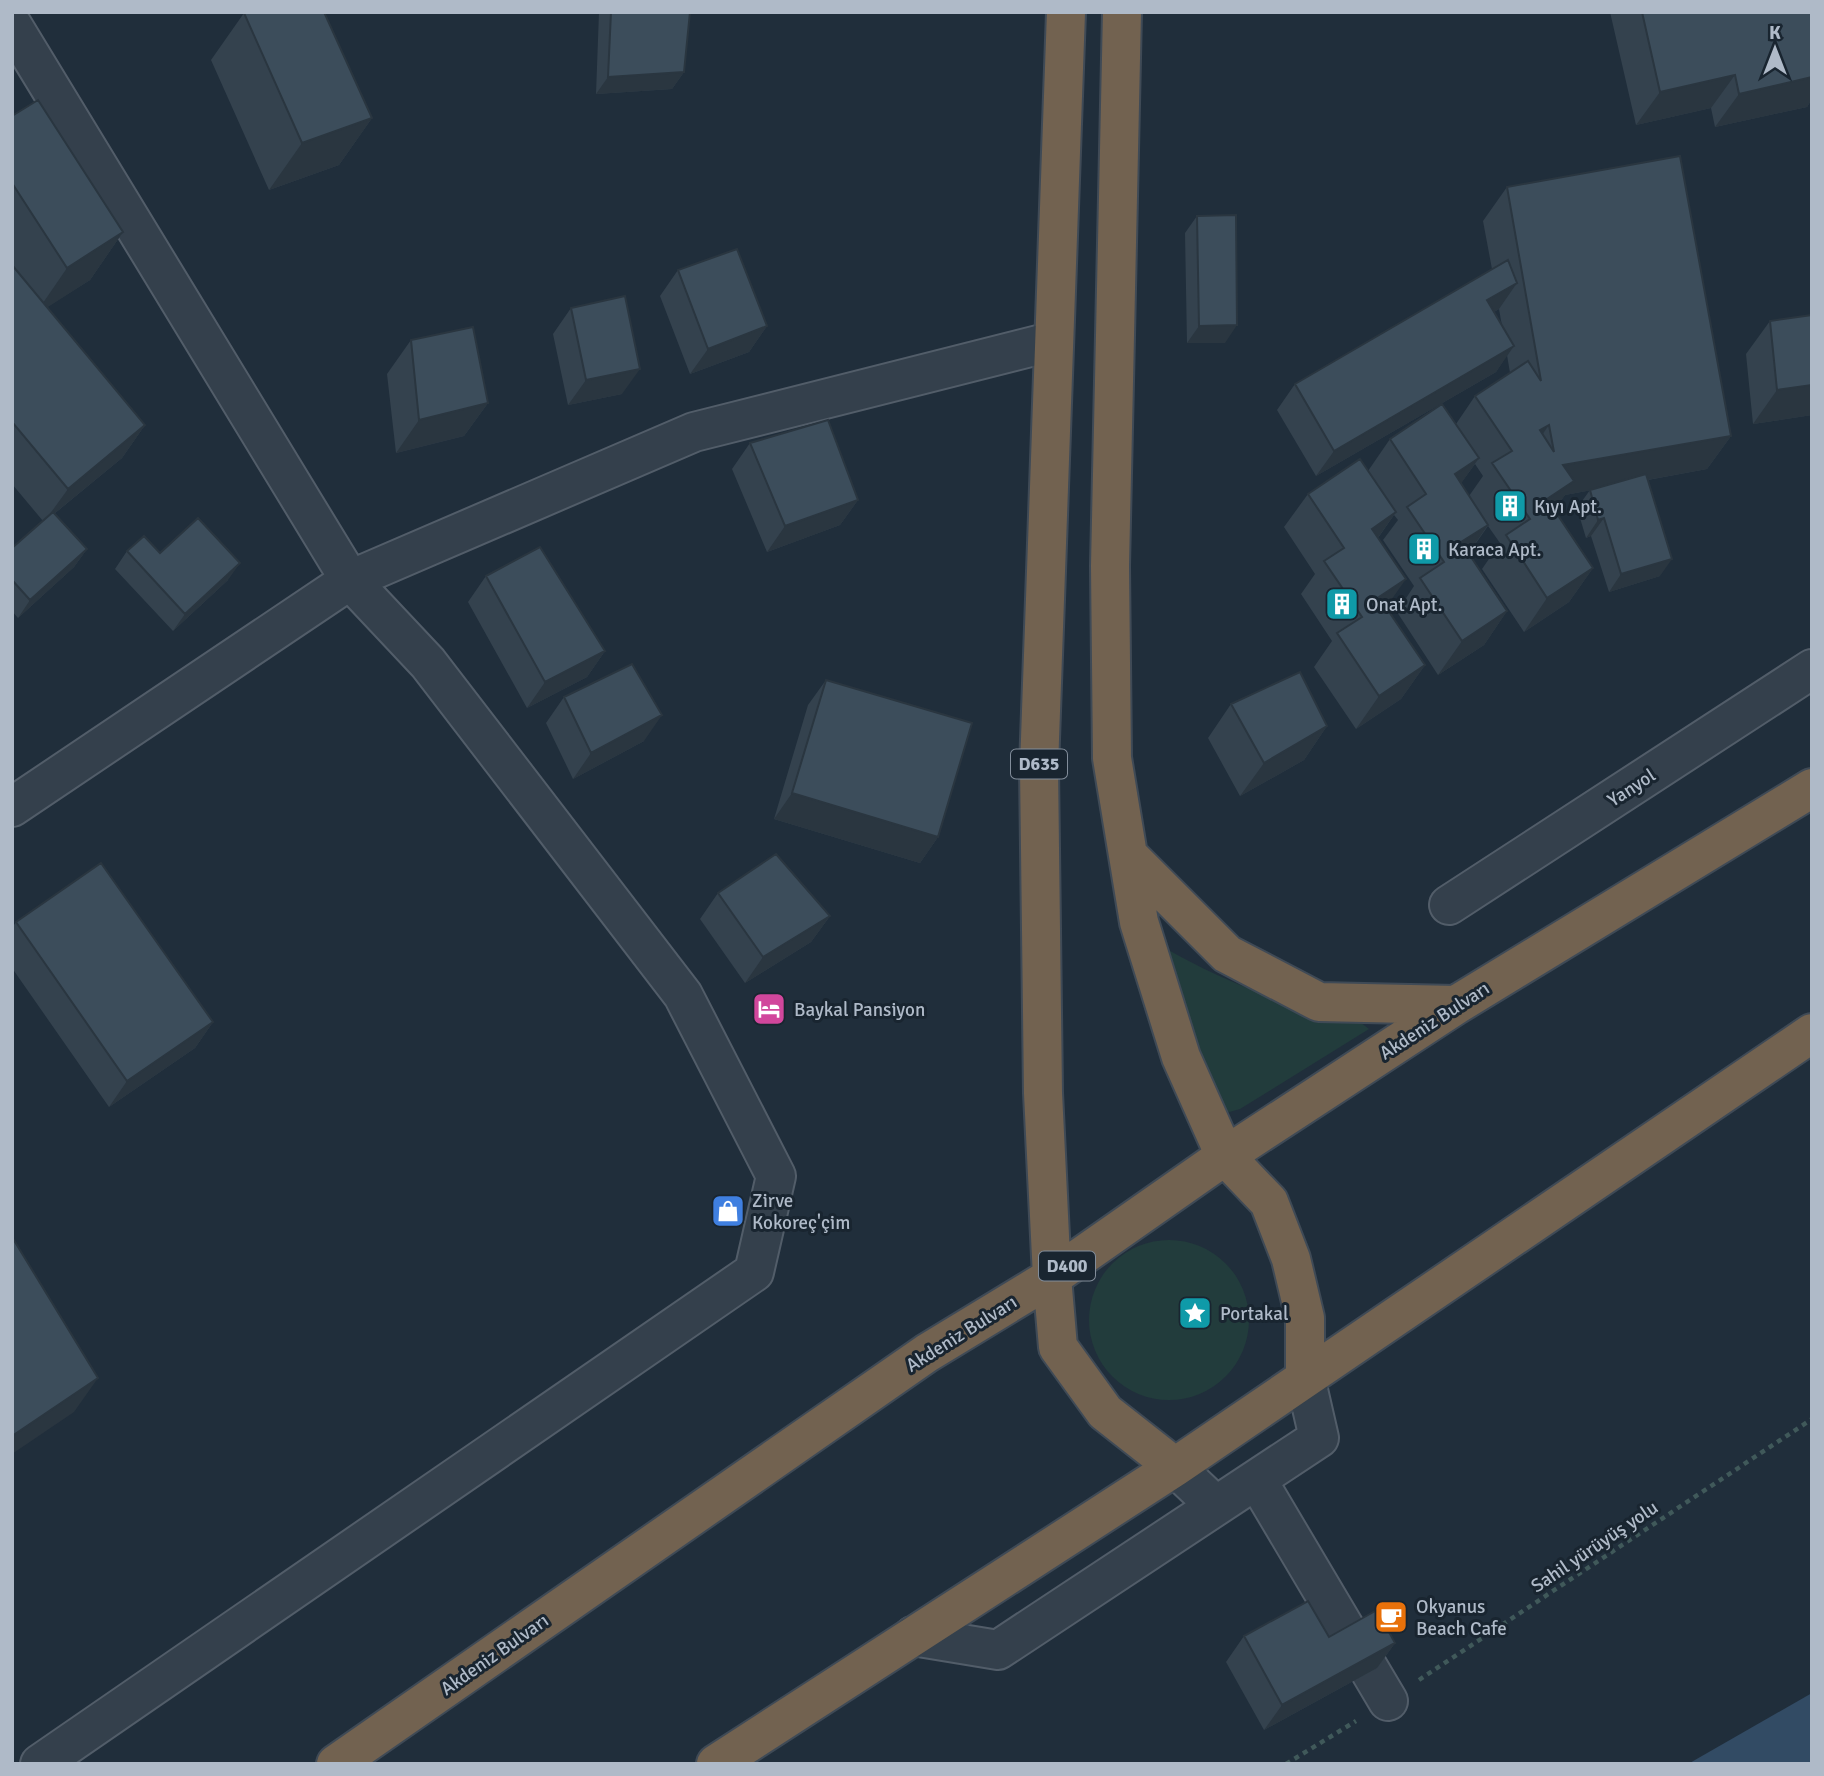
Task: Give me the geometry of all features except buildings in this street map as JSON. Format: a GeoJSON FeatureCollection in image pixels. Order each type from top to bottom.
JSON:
{"type":"FeatureCollection","features":[{"type":"Feature","properties":{"kind":"highway","name":"D635"},"geometry":{"type":"LineString","coordinates":[[1066,12],[1039,767],[1043,1093],[1052,1277],[1058,1347],[1105,1412],[1175,1467]]}},
{"type":"Feature","properties":{"kind":"highway"},"geometry":{"type":"LineString","coordinates":[[1122,12],[1110,566],[1112,758],[1139,922],[1181,1057],[1225,1156],[1269,1202],[1291,1259],[1305,1318],[1305,1377]]}},
{"type":"Feature","properties":{"kind":"highway","name":"Akdeniz Bulvarı"},"geometry":{"type":"LineString","coordinates":[[336,1764],[927,1353],[1052,1277],[1225,1156],[1456,1005],[1812,788]]}},
{"type":"Feature","properties":{"kind":"highway"},"geometry":{"type":"LineString","coordinates":[[1128,855],[1227,954],[1319,1002],[1456,1005]]}},
{"type":"Feature","properties":{"kind":"highway"},"geometry":{"type":"LineString","coordinates":[[716,1764],[1175,1467],[1812,1033]]}},
{"type":"Feature","properties":{"kind":"street"},"geometry":{"type":"LineString","coordinates":[[12,16],[31,12]]}},
{"type":"Feature","properties":{"kind":"street"},"geometry":{"type":"LineString","coordinates":[[12,25],[350,580],[428,663],[683,995],[776,1176],[754,1272],[40,1764]]}},
{"type":"Feature","properties":{"kind":"street"},"geometry":{"type":"LineString","coordinates":[[12,807],[350,580],[694,432],[1054,341]]}},
{"type":"Feature","properties":{"kind":"street","name":"Yanyol"},"geometry":{"type":"LineString","coordinates":[[1449,905],[1812,669]]}},
{"type":"Feature","properties":{"kind":"street"},"geometry":{"type":"LineString","coordinates":[[913,1636],[999,1650],[1319,1438],[1305,1377]]}},
{"type":"Feature","properties":{"kind":"street"},"geometry":{"type":"LineString","coordinates":[[1175,1467],[1216,1506]]}},
{"type":"Feature","properties":{"kind":"street"},"geometry":{"type":"LineString","coordinates":[[1256,1480],[1388,1701]]}},
{"type":"Feature","properties":{"kind":"path","name":"Sahil yürüyüş yolu"},"geometry":{"type":"LineString","coordinates":[[1286,1764],[1388,1701],[1812,1419]]}},
{"type":"Feature","properties":{"kind":"green space"},"geometry":{"type":"Polygon","coordinates":[[[1165,948],[1247,988],[1299,1006],[1345,1016],[1369,1029],[1240,1109],[1226,1113],[1204,1074],[1165,948]]]}},
{"type":"Feature","properties":{"kind":"green space"},"geometry":{"type":"Polygon","coordinates":[[[1169,1240],[1200,1246],[1226,1263],[1243,1289],[1249,1320],[1243,1351],[1226,1377],[1200,1394],[1169,1400],[1138,1394],[1112,1377],[1095,1351],[1089,1320],[1095,1289],[1112,1263],[1138,1246],[1169,1240]]]}},
{"type":"Feature","properties":{"kind":"water"},"geometry":{"type":"Polygon","coordinates":[[[1812,1693],[1812,1764],[1688,1764],[1812,1693]]]}},
{"type":"Feature","properties":{"kind":"place","name":"Kıyı Apt."},"geometry":{"type":"Point","coordinates":[1510,506]}},
{"type":"Feature","properties":{"kind":"place","name":"Karaca Apt."},"geometry":{"type":"Point","coordinates":[1424,549]}},
{"type":"Feature","properties":{"kind":"place","name":"Onat Apt."},"geometry":{"type":"Point","coordinates":[1342,604]}},
{"type":"Feature","properties":{"kind":"place","name":"Baykal Pansiyon"},"geometry":{"type":"Point","coordinates":[769,1009]}},
{"type":"Feature","properties":{"kind":"place","name":"Zirve Kokoreç'çim"},"geometry":{"type":"Point","coordinates":[728,1211]}},
{"type":"Feature","properties":{"kind":"place","name":"Portakal"},"geometry":{"type":"Point","coordinates":[1195,1313]}},
{"type":"Feature","properties":{"kind":"place","name":"Okyanus Beach Cafe"},"geometry":{"type":"Point","coordinates":[1391,1617]}}]}
